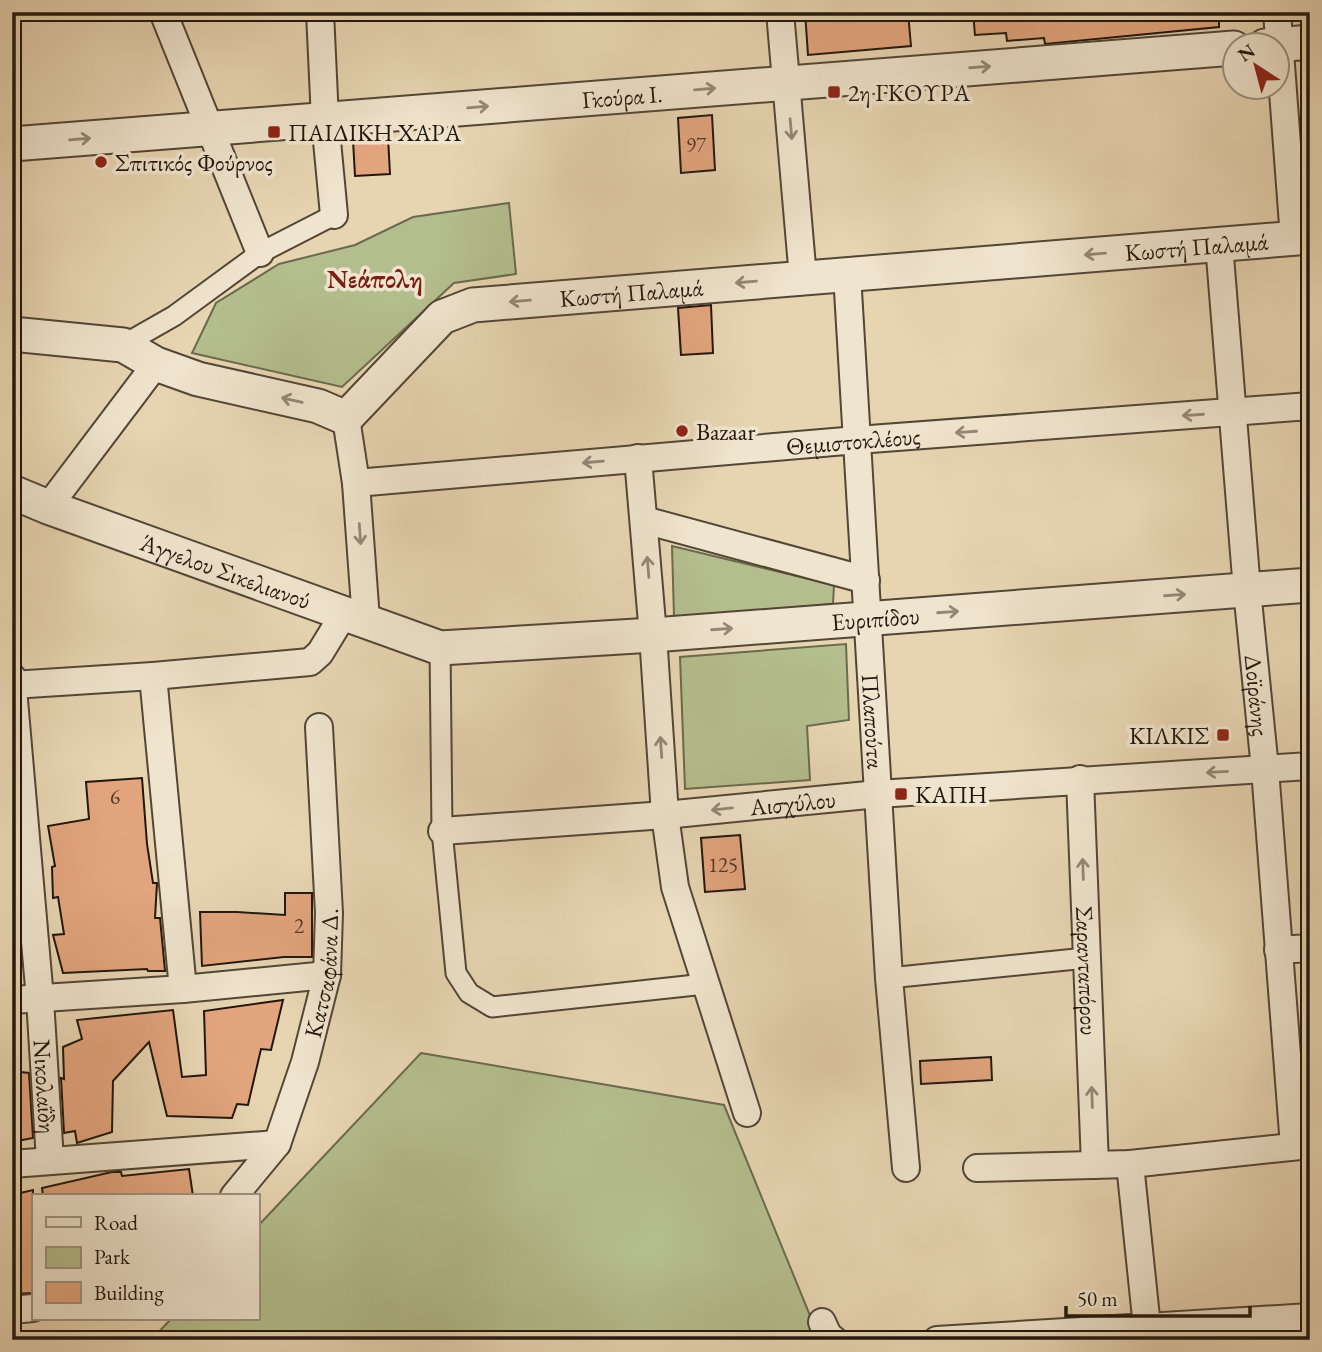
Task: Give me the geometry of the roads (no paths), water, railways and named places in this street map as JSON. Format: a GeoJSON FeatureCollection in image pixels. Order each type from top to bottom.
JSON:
{"type":"FeatureCollection","features":[{"type":"Feature","properties":{"kind":"street"},"geometry":{"type":"LineString","coordinates":[[163,12],[260,253]]}},
{"type":"Feature","properties":{"kind":"street"},"geometry":{"type":"LineString","coordinates":[[122,345],[174,316],[260,253],[334,215],[325,120],[320,12]]}},
{"type":"Feature","properties":{"kind":"street"},"geometry":{"type":"LineString","coordinates":[[780,12],[803,278]]}},
{"type":"Feature","properties":{"kind":"street","name":"Γκούρα Ι."},"geometry":{"type":"LineString","coordinates":[[12,144],[1220,49]]}},
{"type":"Feature","properties":{"kind":"street"},"geometry":{"type":"LineString","coordinates":[[1289,102],[1302,238]]}},
{"type":"Feature","properties":{"kind":"street","name":"Κωστή Παλαμά"},"geometry":{"type":"LineString","coordinates":[[346,418],[442,317],[473,305],[1302,238]]}},
{"type":"Feature","properties":{"kind":"street","name":"Δοϊράνης"},"geometry":{"type":"LineString","coordinates":[[1219,244],[1247,590],[1265,769],[1278,950],[1302,1145]]}},
{"type":"Feature","properties":{"kind":"street","name":"Πλαπούτα"},"geometry":{"type":"LineString","coordinates":[[847,274],[889,978],[906,1168]]}},
{"type":"Feature","properties":{"kind":"street"},"geometry":{"type":"LineString","coordinates":[[12,334],[122,345],[156,364],[198,379],[318,406],[346,418],[356,483],[355,616],[310,662],[13,685]]}},
{"type":"Feature","properties":{"kind":"street"},"geometry":{"type":"LineString","coordinates":[[48,507],[156,364]]}},
{"type":"Feature","properties":{"kind":"street","name":"Θεμιστοκλέους"},"geometry":{"type":"LineString","coordinates":[[356,483],[857,440],[1310,406]]}},
{"type":"Feature","properties":{"kind":"street"},"geometry":{"type":"LineString","coordinates":[[638,458],[665,815],[676,887],[747,1114]]}},
{"type":"Feature","properties":{"kind":"street","name":"Άγγελου Σικελιανού"},"geometry":{"type":"LineString","coordinates":[[12,492],[440,648]]}},
{"type":"Feature","properties":{"kind":"street"},"geometry":{"type":"LineString","coordinates":[[644,520],[866,580]]}},
{"type":"Feature","properties":{"kind":"street","name":"Ευριπίδου"},"geometry":{"type":"LineString","coordinates":[[440,648],[653,635],[1310,585]]}},
{"type":"Feature","properties":{"kind":"street"},"geometry":{"type":"LineString","coordinates":[[440,648],[442,831],[456,974],[469,993],[492,1007],[705,984]]}},
{"type":"Feature","properties":{"kind":"street"},"geometry":{"type":"LineString","coordinates":[[153,676],[183,989]]}},
{"type":"Feature","properties":{"kind":"street","name":"Νικολαΐδη"},"geometry":{"type":"LineString","coordinates":[[12,677],[40,999],[50,1161]]}},
{"type":"Feature","properties":{"kind":"street","name":"Κατσαφάνα Δ."},"geometry":{"type":"LineString","coordinates":[[236,1194],[278,1144],[305,1062],[327,975],[329,913],[319,727]]}},
{"type":"Feature","properties":{"kind":"street","name":"Αισχύλου"},"geometry":{"type":"LineString","coordinates":[[442,831],[665,815],[878,794],[1310,766]]}},
{"type":"Feature","properties":{"kind":"street","name":"Σαρανταπόρου"},"geometry":{"type":"LineString","coordinates":[[1080,779],[1095,1165]]}},
{"type":"Feature","properties":{"kind":"street"},"geometry":{"type":"LineString","coordinates":[[1278,950],[1310,948]]}},
{"type":"Feature","properties":{"kind":"street"},"geometry":{"type":"LineString","coordinates":[[889,978],[1086,958]]}},
{"type":"Feature","properties":{"kind":"street"},"geometry":{"type":"LineString","coordinates":[[12,1000],[183,989],[327,975]]}},
{"type":"Feature","properties":{"kind":"street"},"geometry":{"type":"LineString","coordinates":[[12,1164],[278,1144]]}},
{"type":"Feature","properties":{"kind":"street"},"geometry":{"type":"LineString","coordinates":[[977,1168],[1130,1164],[1302,1145]]}},
{"type":"Feature","properties":{"kind":"street"},"geometry":{"type":"LineString","coordinates":[[1130,1164],[1147,1327]]}},
{"type":"Feature","properties":{"kind":"street"},"geometry":{"type":"LineString","coordinates":[[12,1310],[32,1308]]}},
{"type":"Feature","properties":{"kind":"street"},"geometry":{"type":"LineString","coordinates":[[937,1340],[1147,1327],[1178,1332],[1310,1317]]}},
{"type":"Feature","properties":{"kind":"place","name":"2η ΓΚΟΥΡΑ"},"geometry":{"type":"Point","coordinates":[834,92]}},
{"type":"Feature","properties":{"kind":"place","name":"ΠΑΙΔΙΚΗ ΧΑΡΑ"},"geometry":{"type":"Point","coordinates":[274,132]}},
{"type":"Feature","properties":{"kind":"place","name":"Σπιτικός Φούρνος"},"geometry":{"type":"Point","coordinates":[101,162]}},
{"type":"Feature","properties":{"kind":"place","name":"Bazaar"},"geometry":{"type":"Point","coordinates":[682,431]}},
{"type":"Feature","properties":{"kind":"place","name":"ΚΙΛΚΙΣ"},"geometry":{"type":"Point","coordinates":[1223,735]}},
{"type":"Feature","properties":{"kind":"place","name":"ΚΑΠΗ"},"geometry":{"type":"Point","coordinates":[901,794]}},
{"type":"Feature","properties":{"kind":"district","name":"Νεάπολη"},"geometry":{"type":"Point","coordinates":[375,279]}}]}
